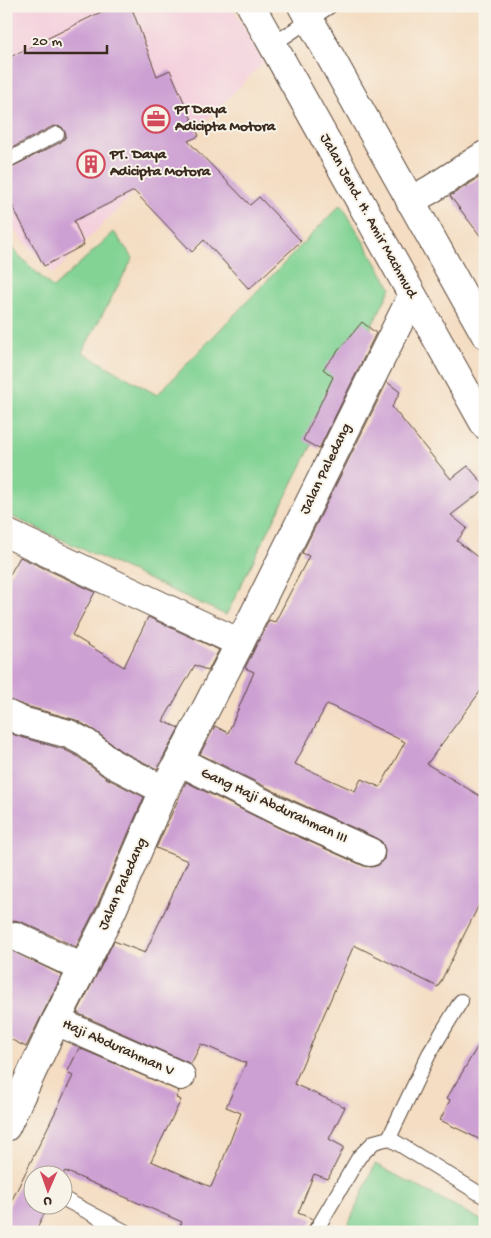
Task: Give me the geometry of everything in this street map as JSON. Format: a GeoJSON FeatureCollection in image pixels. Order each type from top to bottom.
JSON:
{"type":"FeatureCollection","features":[{"type":"Feature","properties":{"kind":"main road","name":"Jalan Jend. H. Amir Machmud"},"geometry":{"type":"LineString","coordinates":[[251,6],[485,425]]}},
{"type":"Feature","properties":{"kind":"main road"},"geometry":{"type":"LineString","coordinates":[[314,11],[410,200],[485,334]]}},
{"type":"Feature","properties":{"kind":"main road"},"geometry":{"type":"LineString","coordinates":[[410,200],[430,190],[485,155]]}},
{"type":"Feature","properties":{"kind":"main road","name":"Jalan Paledang"},"geometry":{"type":"LineString","coordinates":[[6,1127],[13,1096],[84,968],[112,911],[164,790],[240,643],[412,296]]}},
{"type":"Feature","properties":{"kind":"main road"},"geometry":{"type":"LineString","coordinates":[[6,533],[240,643]]}},
{"type":"Feature","properties":{"kind":"main road"},"geometry":{"type":"LineString","coordinates":[[6,714],[22,721],[69,734],[86,743],[113,764],[164,790]]}},
{"type":"Feature","properties":{"kind":"main road","name":"Gang Haji Abdurahman III"},"geometry":{"type":"LineString","coordinates":[[179,761],[285,814],[370,852]]}},
{"type":"Feature","properties":{"kind":"main road"},"geometry":{"type":"LineString","coordinates":[[15,936],[84,968]]}},
{"type":"Feature","properties":{"kind":"main road","name":"Haji Abdurahman V"},"geometry":{"type":"LineString","coordinates":[[56,1021],[180,1076]]}},
{"type":"Feature","properties":{"kind":"lane"},"geometry":{"type":"LineString","coordinates":[[272,45],[314,11]]}},
{"type":"Feature","properties":{"kind":"lane"},"geometry":{"type":"LineString","coordinates":[[6,161],[56,134]]}},
{"type":"Feature","properties":{"kind":"lane"},"geometry":{"type":"LineString","coordinates":[[388,1138],[429,1054],[461,1001]]}},
{"type":"Feature","properties":{"kind":"lane"},"geometry":{"type":"LineString","coordinates":[[315,1232],[359,1157],[374,1142],[388,1138],[485,1197]]}},
{"type":"Feature","properties":{"kind":"lane"},"geometry":{"type":"LineString","coordinates":[[72,1203],[126,1232]]}},
{"type":"Feature","properties":{"kind":"shaded area"},"geometry":{"type":"Polygon","coordinates":[[[6,6],[232,6],[264,62],[53,274],[6,221],[6,6]]]}},
{"type":"Feature","properties":{"kind":"green space"},"geometry":{"type":"Polygon","coordinates":[[[341,204],[391,288],[226,615],[6,514],[6,243],[53,288],[114,232],[133,258],[82,352],[157,395],[341,204]]]}},
{"type":"Feature","properties":{"kind":"green space"},"geometry":{"type":"Polygon","coordinates":[[[375,1164],[485,1222],[485,1232],[345,1232],[375,1164]]]}},
{"type":"Feature","properties":{"kind":"building"},"geometry":{"type":"Polygon","coordinates":[[[113,6],[131,6],[157,76],[170,70],[199,136],[188,141],[250,205],[259,197],[301,241],[249,289],[204,240],[192,252],[134,191],[74,221],[84,245],[44,266],[6,194],[6,170],[61,142],[66,134],[62,127],[53,126],[6,151],[6,59],[113,6]]]}},
{"type":"Feature","properties":{"kind":"building"},"geometry":{"type":"Polygon","coordinates":[[[485,174],[485,242],[450,196],[485,174]]]}},
{"type":"Feature","properties":{"kind":"building"},"geometry":{"type":"Polygon","coordinates":[[[362,322],[376,333],[319,449],[303,440],[333,377],[323,369],[362,322]]]}},
{"type":"Feature","properties":{"kind":"building"},"geometry":{"type":"Polygon","coordinates":[[[387,382],[400,392],[392,407],[451,479],[468,466],[485,486],[485,489],[451,515],[467,528],[457,541],[485,563],[485,685],[427,764],[485,799],[485,893],[438,987],[354,945],[294,1084],[345,1107],[329,1139],[344,1147],[328,1179],[314,1174],[298,1213],[313,1219],[306,1232],[177,1232],[182,1222],[72,1174],[72,1166],[29,1166],[73,1076],[67,1073],[79,1048],[179,1091],[176,1098],[181,1100],[151,1161],[211,1187],[222,1162],[241,1113],[226,1107],[246,1063],[201,1044],[191,1064],[77,1013],[114,941],[145,953],[188,861],[156,848],[186,782],[279,828],[364,866],[372,867],[379,865],[384,859],[385,850],[382,842],[376,838],[292,800],[200,754],[215,726],[228,733],[254,672],[245,668],[269,620],[275,622],[309,556],[302,553],[387,382]],[[327,704],[295,764],[355,791],[361,779],[380,787],[405,742],[327,704]]]}},
{"type":"Feature","properties":{"kind":"building"},"geometry":{"type":"Polygon","coordinates":[[[20,557],[95,592],[72,635],[124,667],[148,617],[219,650],[208,671],[195,665],[163,721],[179,728],[157,769],[121,751],[95,731],[76,720],[6,699],[6,581],[20,557]]]}},
{"type":"Feature","properties":{"kind":"building"},"geometry":{"type":"Polygon","coordinates":[[[6,731],[63,749],[77,756],[106,778],[144,797],[98,904],[76,947],[22,922],[14,920],[6,923],[6,731]]]}},
{"type":"Feature","properties":{"kind":"building"},"geometry":{"type":"Polygon","coordinates":[[[6,948],[62,975],[26,1047],[6,1037],[6,948]]]}},
{"type":"Feature","properties":{"kind":"building"},"geometry":{"type":"Polygon","coordinates":[[[485,1034],[485,1142],[440,1120],[450,1100],[447,1098],[485,1034]]]}},
{"type":"Feature","properties":{"kind":"building"},"geometry":{"type":"Polygon","coordinates":[[[22,1180],[22,1216],[43,1216],[35,1232],[6,1232],[6,1212],[22,1180]]]}},
{"type":"Feature","properties":{"kind":"place","name":"PT Daya Adicipta Motora"},"geometry":{"type":"Point","coordinates":[156,119]}},
{"type":"Feature","properties":{"kind":"place","name":"PT. Daya Adicipta Motora"},"geometry":{"type":"Point","coordinates":[91,164]}}]}
